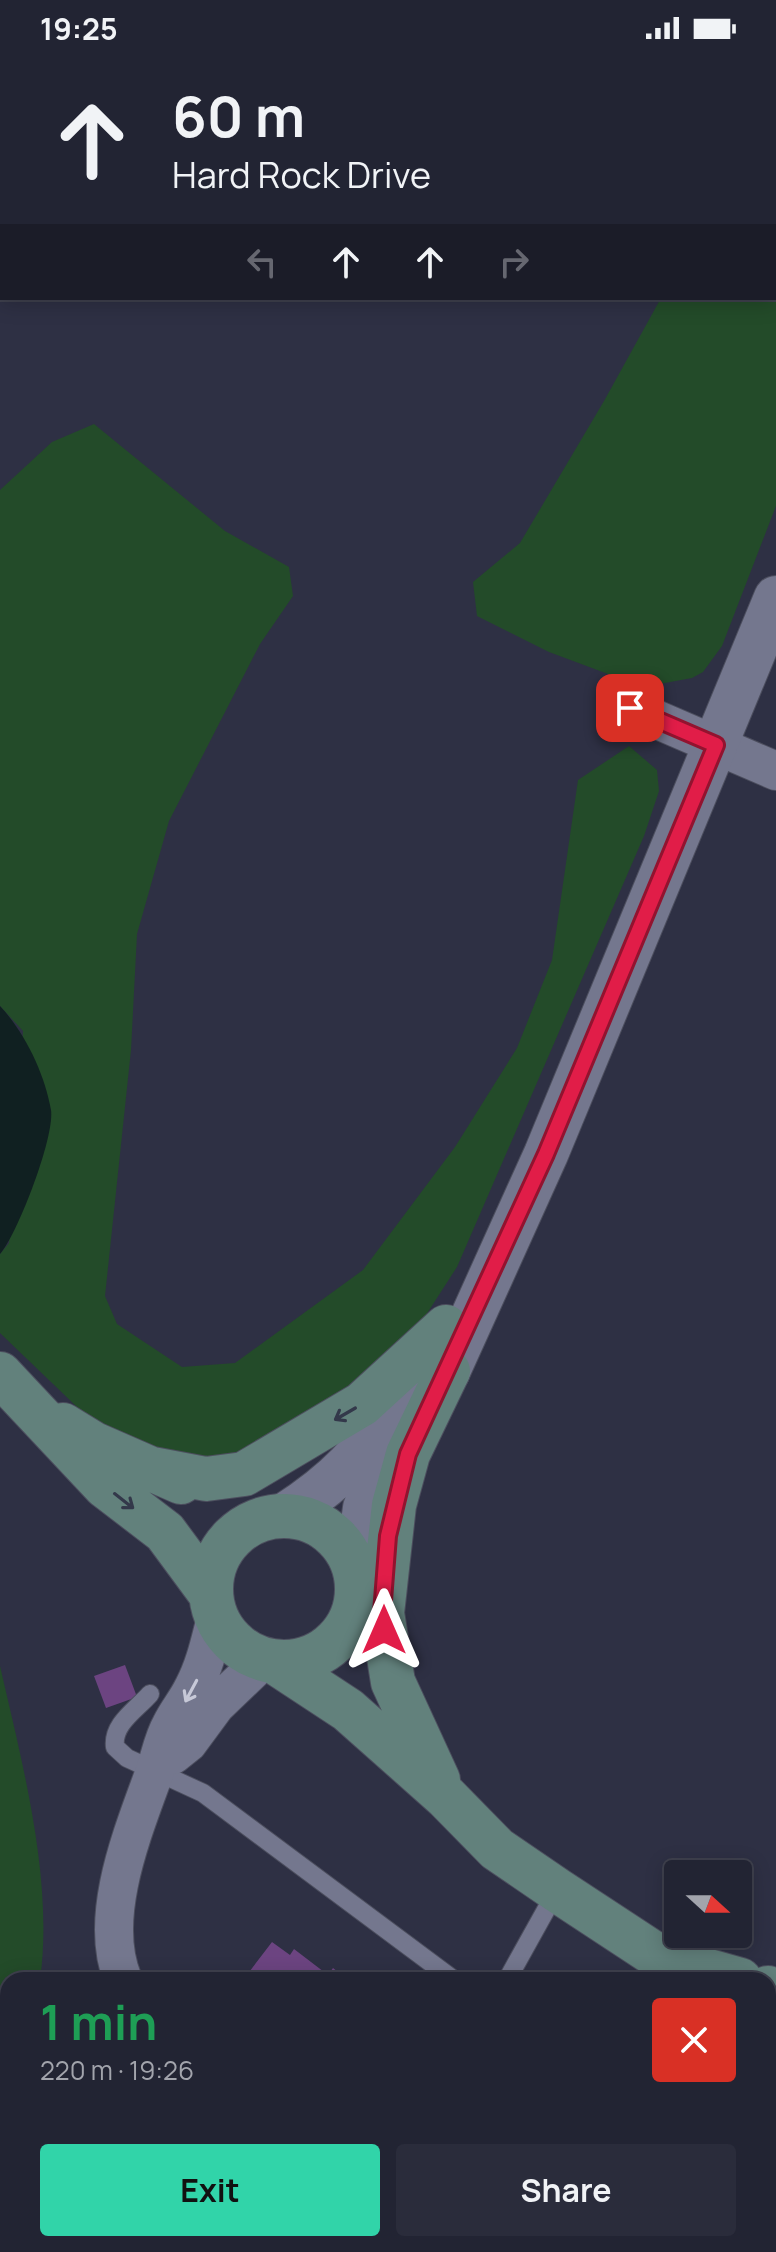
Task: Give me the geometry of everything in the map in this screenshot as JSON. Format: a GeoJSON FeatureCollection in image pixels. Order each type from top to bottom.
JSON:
{"type":"FeatureCollection","features":[{"type":"Feature","properties":{"kind":"main road"},"geometry":{"type":"LineString","coordinates":[[153,1469],[206,1479],[244,1474],[362,1404],[446,1327]]}},
{"type":"Feature","properties":{"kind":"main road"},"geometry":{"type":"LineString","coordinates":[[446,1797],[393,1682],[382,1613],[394,1505],[408,1454],[448,1371]]}},
{"type":"Feature","properties":{"kind":"main road"},"geometry":{"type":"LineString","coordinates":[[0,1374],[105,1486],[165,1532],[239,1648],[269,1660],[329,1695],[446,1797],[497,1849],[659,1957],[711,1972]]}},
{"type":"Feature","properties":{"kind":"main road"},"geometry":{"type":"LineString","coordinates":[[30,1406],[94,1444],[203,1493],[276,1516],[306,1518],[324,1526],[340,1540],[356,1574],[354,1610],[347,1626],[334,1642],[316,1655],[296,1661],[269,1660]]}},
{"type":"Feature","properties":{"kind":"main road"},"geometry":{"type":"LineString","coordinates":[[213,1605],[213,1568],[225,1545],[243,1527],[276,1516]]}},
{"type":"Feature","properties":{"kind":"main road"},"geometry":{"type":"LineString","coordinates":[[347,1626],[371,1693],[446,1797]]}},
{"type":"Feature","properties":{"kind":"street"},"geometry":{"type":"LineString","coordinates":[[356,1574],[365,1508],[371,1494],[448,1371],[546,1154],[776,598]]}},
{"type":"Feature","properties":{"kind":"street"},"geometry":{"type":"LineString","coordinates":[[630,708],[776,771]]}},
{"type":"Feature","properties":{"kind":"street"},"geometry":{"type":"LineString","coordinates":[[276,1516],[328,1487],[383,1423],[514,1221]]}},
{"type":"Feature","properties":{"kind":"street"},"geometry":{"type":"LineString","coordinates":[[120,1972],[116,1964],[119,1887],[131,1835],[170,1726],[193,1688],[206,1656],[213,1605]]}},
{"type":"Feature","properties":{"kind":"street"},"geometry":{"type":"LineString","coordinates":[[155,1770],[188,1743],[216,1705],[269,1660]]}},
{"type":"Feature","properties":{"kind":"lane"},"geometry":{"type":"LineString","coordinates":[[150,1694],[113,1735],[115,1747],[127,1758],[203,1793],[443,1972]]}},
{"type":"Feature","properties":{"kind":"lane"},"geometry":{"type":"LineString","coordinates":[[511,1972],[557,1890]]}},
{"type":"Feature","properties":{"kind":"green space"},"geometry":{"type":"Polygon","coordinates":[[[660,300],[776,300],[776,506],[722,646],[703,672],[692,678],[643,687],[549,652],[477,616],[473,582],[520,543],[660,300]]]}},
{"type":"Feature","properties":{"kind":"green space"},"geometry":{"type":"Polygon","coordinates":[[[94,424],[225,531],[289,567],[293,596],[260,644],[169,821],[137,934],[131,1050],[105,1296],[117,1324],[182,1367],[235,1363],[363,1270],[455,1147],[517,1048],[552,960],[578,780],[629,746],[657,770],[659,791],[644,836],[457,1267],[415,1332],[359,1386],[240,1456],[177,1462],[105,1427],[77,1407],[0,1333],[0,1254],[9,1243],[23,1031],[0,1006],[0,490],[52,442],[94,424]]]}},
{"type":"Feature","properties":{"kind":"green space"},"geometry":{"type":"Polygon","coordinates":[[[0,1666],[34,1822],[43,1903],[43,1942],[41,1972],[0,1972],[0,1666]]]}},
{"type":"Feature","properties":{"kind":"shaded area"},"geometry":{"type":"Polygon","coordinates":[[[0,1006],[18,1028],[32,1054],[44,1082],[51,1123],[34,1184],[0,1254],[0,1006]]]}},
{"type":"Feature","properties":{"kind":"building"},"geometry":{"type":"Polygon","coordinates":[[[125,1665],[137,1697],[106,1708],[94,1676],[125,1665]]]}},
{"type":"Feature","properties":{"kind":"building"},"geometry":{"type":"Polygon","coordinates":[[[272,1942],[290,1955],[294,1949],[324,1972],[249,1972],[272,1942]]]}},
{"type":"Feature","properties":{"kind":"route"},"geometry":{"type":"LineString","coordinates":[[384,1630],[382,1613],[388,1536],[408,1454],[546,1154],[716,745],[630,708]]}}]}
